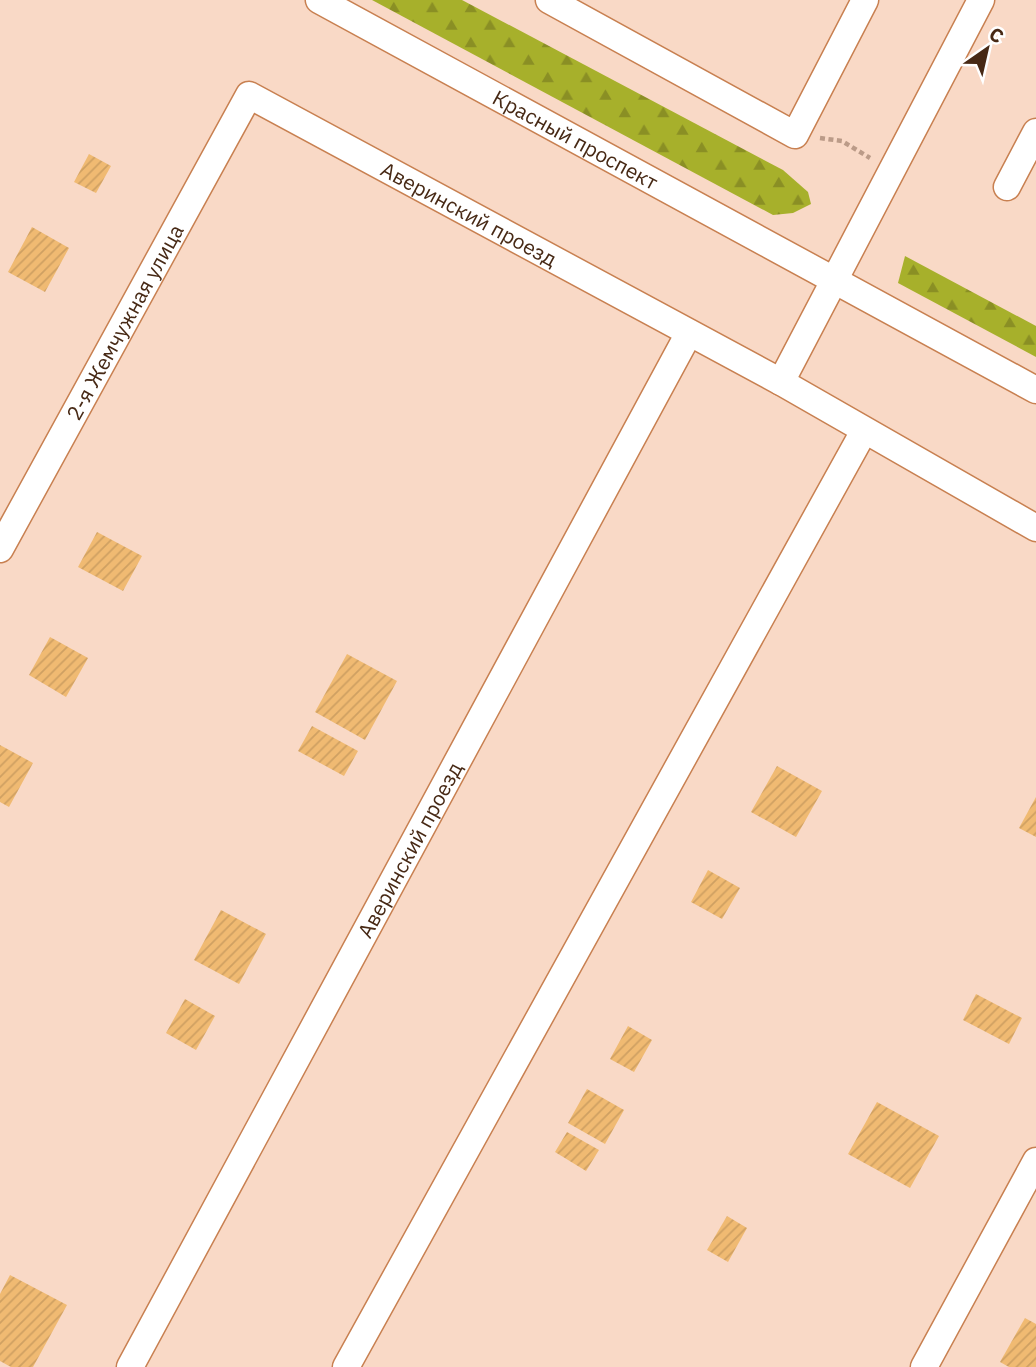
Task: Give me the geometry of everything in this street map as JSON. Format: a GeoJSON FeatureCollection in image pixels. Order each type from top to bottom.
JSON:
{"type":"FeatureCollection","features":[{"type":"Feature","properties":{"kind":"street","name":"Красный проспект"},"geometry":{"type":"LineString","coordinates":[[319,0],[1036,390]]}},
{"type":"Feature","properties":{"kind":"street"},"geometry":{"type":"LineString","coordinates":[[549,0],[795,135],[865,0]]}},
{"type":"Feature","properties":{"kind":"street"},"geometry":{"type":"LineString","coordinates":[[781,382],[981,0]]}},
{"type":"Feature","properties":{"kind":"street","name":"Аверинский проезд"},"geometry":{"type":"LineString","coordinates":[[249,94],[781,382],[1036,528]]}},
{"type":"Feature","properties":{"kind":"street","name":"2-я Жемчужная улица"},"geometry":{"type":"LineString","coordinates":[[0,549],[249,94]]}},
{"type":"Feature","properties":{"kind":"street"},"geometry":{"type":"LineString","coordinates":[[1007,187],[1036,132]]}},
{"type":"Feature","properties":{"kind":"street","name":"Аверинский проезд"},"geometry":{"type":"LineString","coordinates":[[130,1367],[690,333]]}},
{"type":"Feature","properties":{"kind":"street"},"geometry":{"type":"LineString","coordinates":[[346,1367],[864,431]]}},
{"type":"Feature","properties":{"kind":"street"},"geometry":{"type":"LineString","coordinates":[[924,1367],[1036,1161]]}},
{"type":"Feature","properties":{"kind":"path"},"geometry":{"type":"LineString","coordinates":[[795,135],[842,141],[892,170]]}},
{"type":"Feature","properties":{"kind":"green space"},"geometry":{"type":"Polygon","coordinates":[[[372,0],[462,0],[783,170],[808,192],[811,204],[793,213],[773,215],[372,0]]]}},
{"type":"Feature","properties":{"kind":"green space"},"geometry":{"type":"Polygon","coordinates":[[[905,256],[1036,326],[1036,357],[898,283],[905,256]]]}},
{"type":"Feature","properties":{"kind":"building"},"geometry":{"type":"Polygon","coordinates":[[[89,154],[111,166],[96,193],[74,182],[89,154]]]}},
{"type":"Feature","properties":{"kind":"building"},"geometry":{"type":"Polygon","coordinates":[[[32,227],[69,248],[45,292],[8,272],[32,227]]]}},
{"type":"Feature","properties":{"kind":"building"},"geometry":{"type":"Polygon","coordinates":[[[97,532],[142,556],[123,591],[78,567],[97,532]]]}},
{"type":"Feature","properties":{"kind":"building"},"geometry":{"type":"Polygon","coordinates":[[[50,637],[88,658],[66,697],[29,675],[50,637]]]}},
{"type":"Feature","properties":{"kind":"building"},"geometry":{"type":"Polygon","coordinates":[[[347,654],[397,681],[365,740],[315,712],[347,654]]]}},
{"type":"Feature","properties":{"kind":"building"},"geometry":{"type":"Polygon","coordinates":[[[312,726],[358,751],[344,776],[298,751],[312,726]]]}},
{"type":"Feature","properties":{"kind":"building"},"geometry":{"type":"Polygon","coordinates":[[[0,745],[33,763],[9,807],[0,802],[0,745]]]}},
{"type":"Feature","properties":{"kind":"building"},"geometry":{"type":"Polygon","coordinates":[[[777,766],[822,791],[796,837],[751,812],[777,766]]]}},
{"type":"Feature","properties":{"kind":"building"},"geometry":{"type":"Polygon","coordinates":[[[1036,797],[1036,837],[1019,828],[1036,797]]]}},
{"type":"Feature","properties":{"kind":"building"},"geometry":{"type":"Polygon","coordinates":[[[708,870],[740,888],[722,919],[691,902],[708,870]]]}},
{"type":"Feature","properties":{"kind":"building"},"geometry":{"type":"Polygon","coordinates":[[[221,910],[266,934],[239,984],[194,960],[221,910]]]}},
{"type":"Feature","properties":{"kind":"building"},"geometry":{"type":"Polygon","coordinates":[[[976,994],[1022,1018],[1009,1044],[963,1020],[976,994]]]}},
{"type":"Feature","properties":{"kind":"building"},"geometry":{"type":"Polygon","coordinates":[[[185,999],[215,1016],[196,1050],[166,1033],[185,999]]]}},
{"type":"Feature","properties":{"kind":"building"},"geometry":{"type":"Polygon","coordinates":[[[628,1026],[652,1040],[634,1072],[610,1059],[628,1026]]]}},
{"type":"Feature","properties":{"kind":"building"},"geometry":{"type":"Polygon","coordinates":[[[587,1089],[624,1110],[605,1144],[568,1123],[587,1089]]]}},
{"type":"Feature","properties":{"kind":"building"},"geometry":{"type":"Polygon","coordinates":[[[877,1102],[939,1136],[910,1188],[848,1154],[877,1102]]]}},
{"type":"Feature","properties":{"kind":"building"},"geometry":{"type":"Polygon","coordinates":[[[567,1132],[599,1150],[586,1171],[555,1152],[567,1132]]]}},
{"type":"Feature","properties":{"kind":"building"},"geometry":{"type":"Polygon","coordinates":[[[727,1216],[747,1228],[728,1262],[707,1250],[727,1216]]]}},
{"type":"Feature","properties":{"kind":"building"},"geometry":{"type":"Polygon","coordinates":[[[10,1275],[67,1305],[33,1367],[11,1367],[0,1361],[0,1294],[10,1275]]]}},
{"type":"Feature","properties":{"kind":"building"},"geometry":{"type":"Polygon","coordinates":[[[1025,1318],[1036,1324],[1036,1367],[1009,1367],[1000,1362],[1025,1318]]]}}]}
